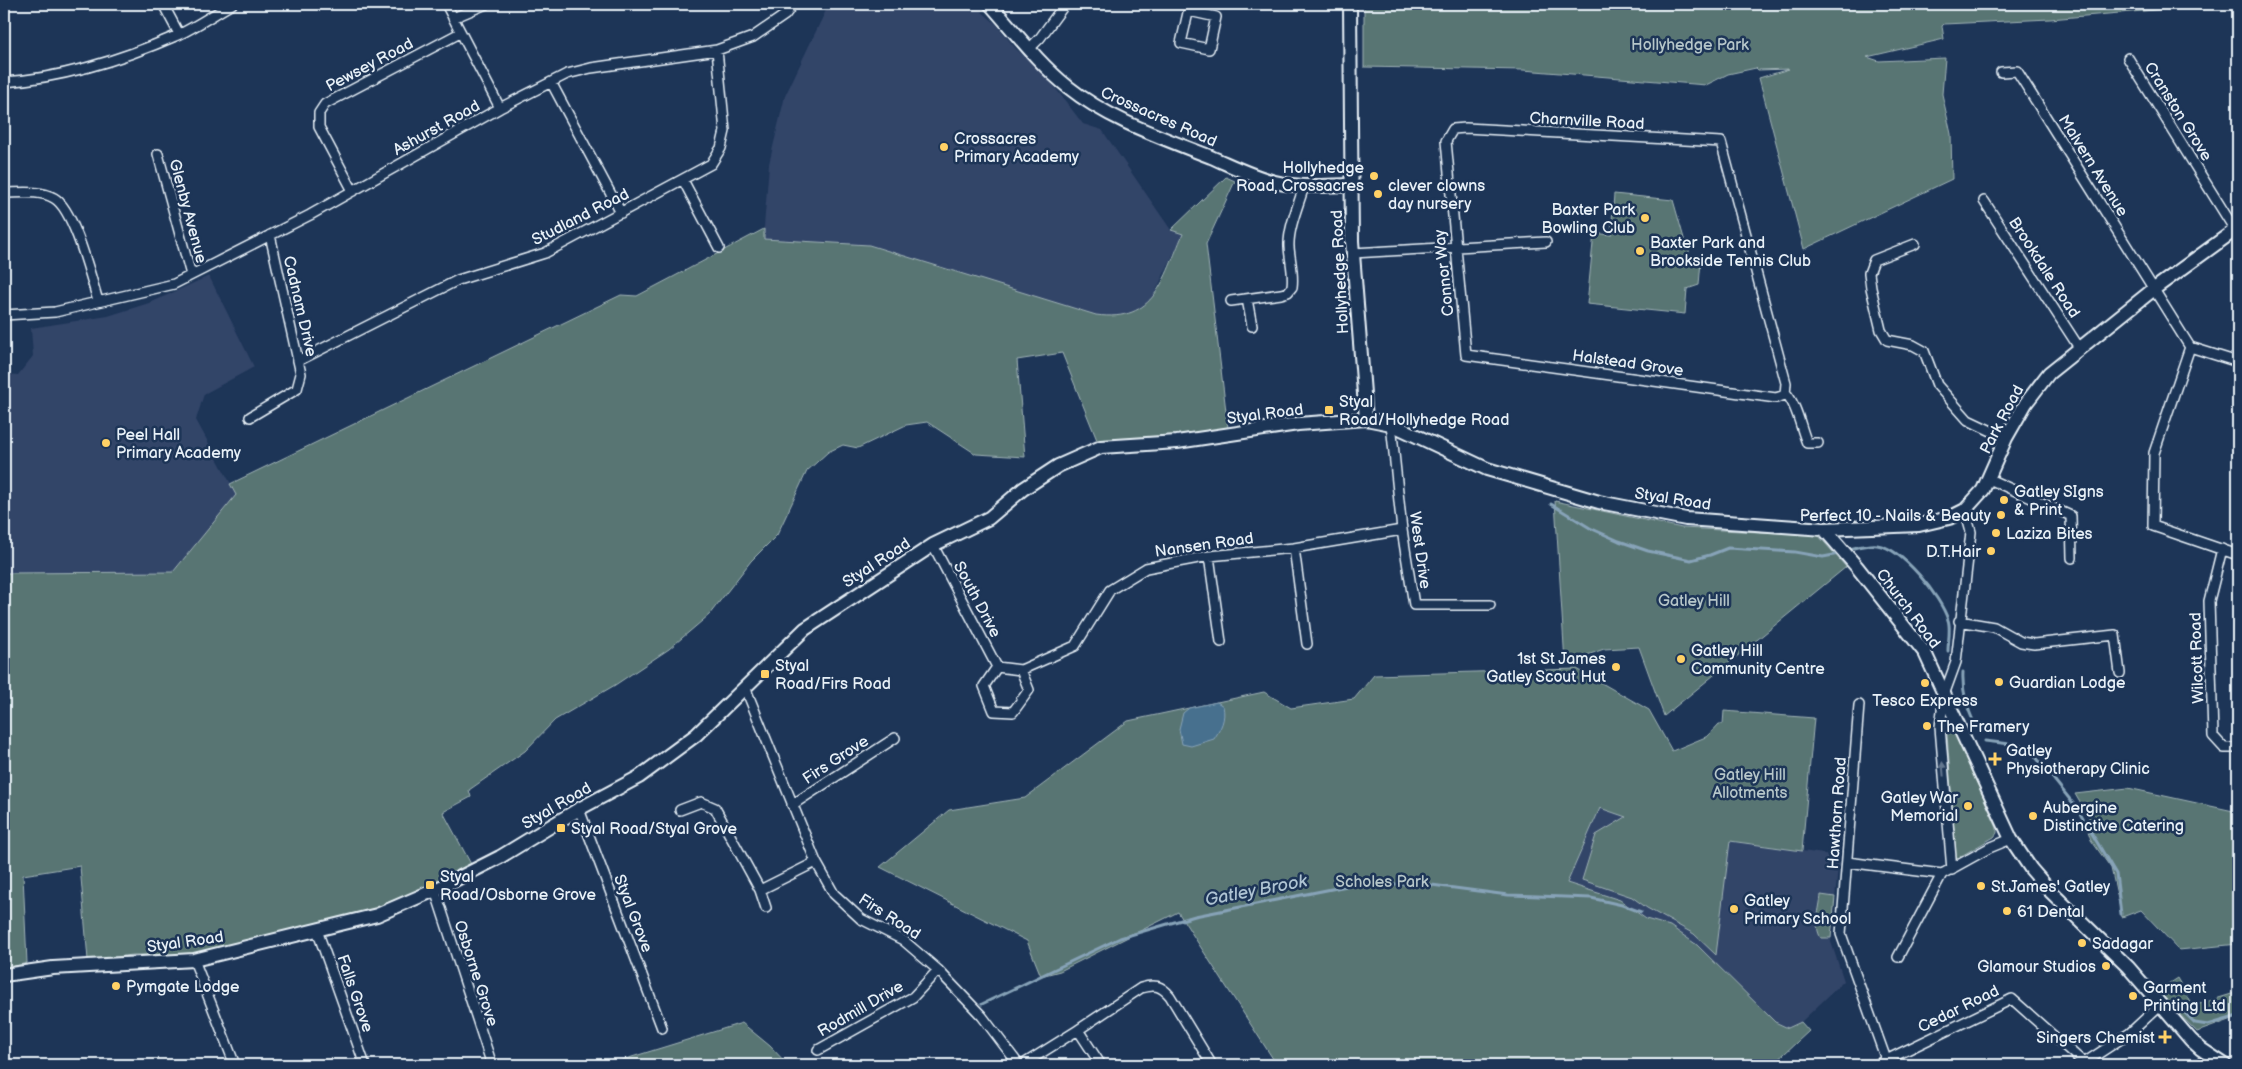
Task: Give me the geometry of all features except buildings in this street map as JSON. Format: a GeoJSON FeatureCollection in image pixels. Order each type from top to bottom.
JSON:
{"type":"FeatureCollection","features":[{"type":"Feature","properties":{"kind":"main road","name":"Crossacres Road"},"geometry":{"type":"LineString","coordinates":[[990,4],[1066,86],[1088,102],[1240,169],[1276,182],[1304,186],[1351,186]]}},
{"type":"Feature","properties":{"kind":"main road","name":"Hollyhedge Road"},"geometry":{"type":"LineString","coordinates":[[1350,4],[1353,253],[1366,419]]}},
{"type":"Feature","properties":{"kind":"main road","name":"Park Road"},"geometry":{"type":"LineString","coordinates":[[1824,529],[1919,525],[1949,518],[1965,510],[1975,501],[1989,479],[2006,438],[2035,388],[2049,373],[2154,288],[2237,229]]}},
{"type":"Feature","properties":{"kind":"main road","name":"Styal Road"},"geometry":{"type":"LineString","coordinates":[[4,975],[54,968],[194,960],[377,915],[434,890],[500,857],[579,809],[639,777],[696,734],[805,629],[933,545],[988,518],[1023,489],[1058,466],[1101,448],[1177,442],[1298,424],[1366,419],[1391,424],[1487,469],[1599,502],[1686,519],[1824,529]]}},
{"type":"Feature","properties":{"kind":"main road","name":"Church Road"},"geometry":{"type":"LineString","coordinates":[[1824,529],[1858,567],[1925,653],[2010,839],[2050,892],[2128,967],[2201,1049],[2224,1065]]}},
{"type":"Feature","properties":{"kind":"street"},"geometry":{"type":"LineString","coordinates":[[162,4],[179,34]]}},
{"type":"Feature","properties":{"kind":"street"},"geometry":{"type":"LineString","coordinates":[[4,82],[93,67],[179,34],[232,4]]}},
{"type":"Feature","properties":{"kind":"street"},"geometry":{"type":"LineString","coordinates":[[446,4],[500,108]]}},
{"type":"Feature","properties":{"kind":"street"},"geometry":{"type":"LineString","coordinates":[[454,18],[486,4]]}},
{"type":"Feature","properties":{"kind":"street","name":"Ashurst Road"},"geometry":{"type":"LineString","coordinates":[[4,315],[55,312],[174,284],[353,191],[500,108],[567,74],[591,68],[717,50],[753,37],[785,15],[793,4]]}},
{"type":"Feature","properties":{"kind":"street"},"geometry":{"type":"LineString","coordinates":[[1030,48],[1040,38],[1065,4]]}},
{"type":"Feature","properties":{"kind":"street"},"geometry":{"type":"LineString","coordinates":[[1189,7],[1216,17],[1208,49],[1181,42],[1189,7]]}},
{"type":"Feature","properties":{"kind":"street","name":"Pewsey Road"},"geometry":{"type":"LineString","coordinates":[[353,191],[318,127],[319,113],[325,104],[460,32]]}},
{"type":"Feature","properties":{"kind":"street","name":"Studland Road"},"geometry":{"type":"LineString","coordinates":[[298,361],[458,280],[545,253],[711,164],[721,148],[725,131],[717,50]]}},
{"type":"Feature","properties":{"kind":"street","name":"Cranston Grove"},"geometry":{"type":"LineString","coordinates":[[2128,58],[2237,229]]}},
{"type":"Feature","properties":{"kind":"street","name":"Malvern Avenue"},"geometry":{"type":"LineString","coordinates":[[2001,72],[2017,71],[2154,288]]}},
{"type":"Feature","properties":{"kind":"street"},"geometry":{"type":"LineString","coordinates":[[551,82],[621,213]]}},
{"type":"Feature","properties":{"kind":"street","name":"Charnville Road"},"geometry":{"type":"LineString","coordinates":[[1452,129],[1720,142],[1786,383],[1785,394]]}},
{"type":"Feature","properties":{"kind":"street","name":"Connor Way"},"geometry":{"type":"LineString","coordinates":[[1452,129],[1446,141],[1466,356]]}},
{"type":"Feature","properties":{"kind":"street","name":"Glenby Avenue"},"geometry":{"type":"LineString","coordinates":[[158,154],[190,275]]}},
{"type":"Feature","properties":{"kind":"street"},"geometry":{"type":"LineString","coordinates":[[683,180],[719,248]]}},
{"type":"Feature","properties":{"kind":"street"},"geometry":{"type":"LineString","coordinates":[[1231,301],[1282,294],[1288,292],[1292,287],[1292,263],[1289,246],[1304,186]]}},
{"type":"Feature","properties":{"kind":"street"},"geometry":{"type":"LineString","coordinates":[[4,193],[37,193],[54,198],[67,210],[98,301]]}},
{"type":"Feature","properties":{"kind":"street","name":"Brookdale Road"},"geometry":{"type":"LineString","coordinates":[[1984,201],[2080,349]]}},
{"type":"Feature","properties":{"kind":"street","name":"Cadnam Drive"},"geometry":{"type":"LineString","coordinates":[[250,416],[297,389],[302,374],[270,235]]}},
{"type":"Feature","properties":{"kind":"street"},"geometry":{"type":"LineString","coordinates":[[1353,253],[1546,242]]}},
{"type":"Feature","properties":{"kind":"street"},"geometry":{"type":"LineString","coordinates":[[1915,244],[1874,260],[1869,273],[1881,330],[1887,340],[1913,345],[1924,351],[1937,386],[1968,420],[2006,438]]}},
{"type":"Feature","properties":{"kind":"street"},"geometry":{"type":"LineString","coordinates":[[2154,288],[2190,347],[2238,362]]}},
{"type":"Feature","properties":{"kind":"street"},"geometry":{"type":"LineString","coordinates":[[1247,299],[1252,326]]}},
{"type":"Feature","properties":{"kind":"street"},"geometry":{"type":"LineString","coordinates":[[2190,347],[2154,453],[2153,526],[2238,554]]}},
{"type":"Feature","properties":{"kind":"street","name":"Halstead Grove"},"geometry":{"type":"LineString","coordinates":[[1466,356],[1776,398],[1785,394]]}},
{"type":"Feature","properties":{"kind":"street"},"geometry":{"type":"LineString","coordinates":[[1785,394],[1792,400],[1799,425],[1807,443],[1818,443]]}},
{"type":"Feature","properties":{"kind":"street","name":"West Drive"},"geometry":{"type":"LineString","coordinates":[[1391,424],[1402,530],[1414,605],[1490,605]]}},
{"type":"Feature","properties":{"kind":"street"},"geometry":{"type":"LineString","coordinates":[[1989,479],[2071,516],[2072,558]]}},
{"type":"Feature","properties":{"kind":"street"},"geometry":{"type":"LineString","coordinates":[[1952,870],[1940,727],[1944,695],[1956,662],[1959,621],[1971,532],[1965,510]]}},
{"type":"Feature","properties":{"kind":"street","name":"Nansen Road"},"geometry":{"type":"LineString","coordinates":[[1020,670],[1075,646],[1110,590],[1146,568],[1209,556],[1294,548],[1402,530]]}},
{"type":"Feature","properties":{"kind":"street","name":"South Drive"},"geometry":{"type":"LineString","coordinates":[[933,545],[997,667]]}},
{"type":"Feature","properties":{"kind":"street"},"geometry":{"type":"LineString","coordinates":[[1294,548],[1306,644]]}},
{"type":"Feature","properties":{"kind":"street","name":"Wilcott Road"},"geometry":{"type":"LineString","coordinates":[[2222,549],[2209,601],[2213,736],[2224,748],[2238,748]]}},
{"type":"Feature","properties":{"kind":"street"},"geometry":{"type":"LineString","coordinates":[[1209,556],[1221,642]]}},
{"type":"Feature","properties":{"kind":"street"},"geometry":{"type":"LineString","coordinates":[[1959,621],[1994,626],[2021,642],[2034,644],[2115,635],[2120,673]]}},
{"type":"Feature","properties":{"kind":"street"},"geometry":{"type":"LineString","coordinates":[[997,667],[1020,670],[1029,690],[1013,712],[994,711],[984,686],[997,667]]}},
{"type":"Feature","properties":{"kind":"street","name":"Firs Road"},"geometry":{"type":"LineString","coordinates":[[745,687],[816,862],[834,894],[861,919],[903,940],[938,970],[982,1016],[1020,1065]]}},
{"type":"Feature","properties":{"kind":"street","name":"Hawthorn Road"},"geometry":{"type":"LineString","coordinates":[[1859,705],[1841,934],[1887,1062]]}},
{"type":"Feature","properties":{"kind":"street","name":"Firs Grove"},"geometry":{"type":"LineString","coordinates":[[792,805],[895,738]]}},
{"type":"Feature","properties":{"kind":"street"},"geometry":{"type":"LineString","coordinates":[[680,810],[703,798],[715,808],[760,890],[766,908]]}},
{"type":"Feature","properties":{"kind":"street","name":"Styal Grove"},"geometry":{"type":"LineString","coordinates":[[579,809],[662,1028]]}},
{"type":"Feature","properties":{"kind":"street"},"geometry":{"type":"LineString","coordinates":[[1847,862],[1942,874],[1989,848],[2010,839]]}},
{"type":"Feature","properties":{"kind":"street"},"geometry":{"type":"LineString","coordinates":[[760,890],[816,862]]}},
{"type":"Feature","properties":{"kind":"street"},"geometry":{"type":"LineString","coordinates":[[1898,957],[1942,874]]}},
{"type":"Feature","properties":{"kind":"street","name":"Osborne Grove"},"geometry":{"type":"LineString","coordinates":[[434,890],[492,1065]]}},
{"type":"Feature","properties":{"kind":"street","name":"Falls Grove"},"geometry":{"type":"LineString","coordinates":[[318,930],[365,1065]]}},
{"type":"Feature","properties":{"kind":"street"},"geometry":{"type":"LineString","coordinates":[[194,960],[235,1065]]}},
{"type":"Feature","properties":{"kind":"street","name":"Rodmill Drive"},"geometry":{"type":"LineString","coordinates":[[818,1050],[913,997],[938,970]]}},
{"type":"Feature","properties":{"kind":"street"},"geometry":{"type":"LineString","coordinates":[[1020,1065],[1078,1030],[1141,988],[1152,985],[1158,986],[1170,996],[1212,1065]]}},
{"type":"Feature","properties":{"kind":"street","name":"Cedar Road"},"geometry":{"type":"LineString","coordinates":[[1887,1062],[2012,999],[2082,1064]]}},
{"type":"Feature","properties":{"kind":"street"},"geometry":{"type":"LineString","coordinates":[[2082,1064],[2130,1033],[2160,1005]]}},
{"type":"Feature","properties":{"kind":"street"},"geometry":{"type":"LineString","coordinates":[[1078,1030],[1101,1065]]}},
{"type":"Feature","properties":{"kind":"street"},"geometry":{"type":"LineString","coordinates":[[1876,1065],[1887,1062]]}},
{"type":"Feature","properties":{"kind":"shaded area","name":"Crossacres Primary Academy"},"geometry":{"type":"Polygon","coordinates":[[[829,4],[973,4],[996,24],[1016,49],[1043,72],[1083,124],[1102,130],[1171,230],[1183,234],[1151,301],[1129,314],[1107,317],[869,245],[763,239],[769,164],[785,96],[829,4]]]}},
{"type":"Feature","properties":{"kind":"shaded area","name":"Peel Hall Primary Academy"},"geometry":{"type":"Polygon","coordinates":[[[209,276],[254,367],[204,394],[196,420],[237,495],[173,572],[4,573],[4,374],[18,375],[33,356],[31,328],[108,316],[152,302],[209,276]]]}},
{"type":"Feature","properties":{"kind":"shaded area"},"geometry":{"type":"Polygon","coordinates":[[[1217,702],[1223,706],[1224,715],[1221,727],[1214,739],[1191,746],[1182,744],[1179,729],[1183,713],[1189,708],[1217,702]]]}},
{"type":"Feature","properties":{"kind":"shaded area","name":"Gatley Primary School"},"geometry":{"type":"Polygon","coordinates":[[[1600,808],[1675,834],[1839,856],[1831,942],[1844,981],[1801,1022],[1788,1028],[1775,1022],[1697,945],[1670,926],[1646,919],[1620,900],[1567,883],[1600,808]]]}},
{"type":"Feature","properties":{"kind":"green space","name":"Hollyhedge Park"},"geometry":{"type":"Polygon","coordinates":[[[1364,4],[2224,4],[2050,19],[1944,24],[1942,26],[1944,39],[1867,57],[1879,61],[1945,58],[1942,94],[1951,134],[1952,179],[1804,249],[1759,78],[1789,69],[1758,70],[1756,68],[1728,74],[1706,85],[1523,70],[1364,67],[1364,4]]]}},
{"type":"Feature","properties":{"kind":"green space"},"geometry":{"type":"Polygon","coordinates":[[[1226,177],[1235,181],[1206,244],[1228,428],[1159,437],[1097,440],[1062,353],[1017,360],[1025,457],[976,454],[927,422],[906,425],[858,448],[843,445],[828,452],[807,471],[777,535],[751,561],[709,615],[669,649],[615,685],[555,720],[525,751],[469,790],[471,797],[443,812],[472,866],[381,908],[192,955],[133,955],[88,960],[80,866],[23,875],[27,963],[4,969],[4,573],[173,572],[236,495],[230,484],[621,295],[637,296],[764,229],[764,239],[869,245],[1096,315],[1116,316],[1132,312],[1145,305],[1163,282],[1183,234],[1171,230],[1226,177]]]}},
{"type":"Feature","properties":{"kind":"green space","name":"Baxter Park and Brookside Tennis Club"},"geometry":{"type":"Polygon","coordinates":[[[1614,194],[1673,200],[1685,242],[1690,243],[1688,259],[1701,261],[1699,285],[1687,289],[1685,314],[1587,304],[1594,233],[1611,235],[1614,194]]]}},
{"type":"Feature","properties":{"kind":"green space","name":"Gatley Hill"},"geometry":{"type":"Polygon","coordinates":[[[1555,501],[1682,528],[1818,535],[1846,567],[1664,716],[1639,647],[1604,649],[1565,663],[1555,501]]]}},
{"type":"Feature","properties":{"kind":"green space","name":"Scholes Park"},"geometry":{"type":"Polygon","coordinates":[[[1577,669],[1649,710],[1672,751],[1708,736],[1719,724],[1723,724],[1724,711],[1814,718],[1802,851],[1730,841],[1716,955],[1694,934],[1647,908],[1632,897],[1582,880],[1596,835],[1626,817],[1600,808],[1567,883],[1620,900],[1646,919],[1670,926],[1697,945],[1775,1022],[1788,1028],[1801,1022],[1809,1031],[1772,1065],[1277,1065],[1178,912],[1060,971],[1041,976],[1027,941],[880,867],[949,810],[1025,798],[1128,721],[1264,692],[1291,708],[1354,699],[1374,675],[1577,669]]]}},
{"type":"Feature","properties":{"kind":"green space"},"geometry":{"type":"Polygon","coordinates":[[[1954,731],[1997,828],[1997,833],[1994,837],[1956,859],[1947,734],[1954,731]]]}},
{"type":"Feature","properties":{"kind":"green space"},"geometry":{"type":"Polygon","coordinates":[[[2128,788],[2238,812],[2238,944],[2179,950],[2141,910],[2122,917],[2111,868],[2091,840],[2088,831],[2095,828],[2075,794],[2128,788]]]}},
{"type":"Feature","properties":{"kind":"green space"},"geometry":{"type":"Polygon","coordinates":[[[1821,895],[1835,897],[1831,938],[1821,938],[1817,928],[1821,895]]]}},
{"type":"Feature","properties":{"kind":"green space"},"geometry":{"type":"Polygon","coordinates":[[[2177,978],[2193,1006],[2238,992],[2238,1017],[2197,1032],[2157,991],[2177,978]]]}},
{"type":"Feature","properties":{"kind":"green space"},"geometry":{"type":"Polygon","coordinates":[[[742,1023],[770,1046],[788,1065],[606,1065],[742,1023]]]}},
{"type":"Feature","properties":{"kind":"waterway","name":"Gatley Brook"},"geometry":{"type":"LineString","coordinates":[[1551,504],[1590,528],[1619,541],[1648,551],[1691,560],[1728,548],[1795,552],[1823,557],[1839,554]]}},
{"type":"Feature","properties":{"kind":"waterway","name":"Gatley Brook"},"geometry":{"type":"LineString","coordinates":[[1850,549],[1877,545],[1887,548],[1909,564],[1929,587],[1944,610],[1949,623],[1948,651]]}},
{"type":"Feature","properties":{"kind":"waterway","name":"Gatley Brook"},"geometry":{"type":"LineString","coordinates":[[1963,672],[1963,687],[1966,700],[1976,727]]}},
{"type":"Feature","properties":{"kind":"waterway","name":"Gatley Brook"},"geometry":{"type":"LineString","coordinates":[[1985,741],[2027,746],[2076,807],[2116,874],[2121,914]]}},
{"type":"Feature","properties":{"kind":"waterway","name":"Gatley Brook"},"geometry":{"type":"LineString","coordinates":[[982,1004],[1120,938],[1195,916],[1357,884],[1424,884],[1508,895],[1591,898],[1622,905],[1641,912]]}},
{"type":"Feature","properties":{"kind":"waterway","name":"Gatley Brook"},"geometry":{"type":"LineString","coordinates":[[2173,1001],[2195,1023],[2208,1025],[2238,1016]]}},
{"type":"Feature","properties":{"kind":"place","name":"Crossacres Primary Academy"},"geometry":{"type":"Point","coordinates":[944,147]}},
{"type":"Feature","properties":{"kind":"place","name":"Hollyhedge Road, Crossacres"},"geometry":{"type":"Point","coordinates":[1374,176]}},
{"type":"Feature","properties":{"kind":"place","name":"clever clowns day nursery"},"geometry":{"type":"Point","coordinates":[1378,194]}},
{"type":"Feature","properties":{"kind":"place","name":"Baxter Park Bowling Club"},"geometry":{"type":"Point","coordinates":[1645,218]}},
{"type":"Feature","properties":{"kind":"place","name":"Baxter Park and Brookside Tennis Club"},"geometry":{"type":"Point","coordinates":[1640,251]}},
{"type":"Feature","properties":{"kind":"place","name":"Styal Road/Hollyhedge Road"},"geometry":{"type":"Point","coordinates":[1329,410]}},
{"type":"Feature","properties":{"kind":"place","name":"Peel Hall Primary Academy"},"geometry":{"type":"Point","coordinates":[106,443]}},
{"type":"Feature","properties":{"kind":"place","name":"Gatley SIgns & Print"},"geometry":{"type":"Point","coordinates":[2004,500]}},
{"type":"Feature","properties":{"kind":"place","name":"Perfect 10 - Nails & Beauty"},"geometry":{"type":"Point","coordinates":[2001,515]}},
{"type":"Feature","properties":{"kind":"place","name":"Laziza Bites"},"geometry":{"type":"Point","coordinates":[1996,533]}},
{"type":"Feature","properties":{"kind":"place","name":"D.T.Hair"},"geometry":{"type":"Point","coordinates":[1991,551]}},
{"type":"Feature","properties":{"kind":"place","name":"Gatley Hill Community Centre"},"geometry":{"type":"Point","coordinates":[1681,659]}},
{"type":"Feature","properties":{"kind":"place","name":"1st St James Gatley Scout Hut"},"geometry":{"type":"Point","coordinates":[1616,667]}},
{"type":"Feature","properties":{"kind":"place","name":"Styal Road/Firs Road"},"geometry":{"type":"Point","coordinates":[765,674]}},
{"type":"Feature","properties":{"kind":"place","name":"Guardian Lodge"},"geometry":{"type":"Point","coordinates":[1999,682]}},
{"type":"Feature","properties":{"kind":"place","name":"Tesco Express"},"geometry":{"type":"Point","coordinates":[1925,683]}},
{"type":"Feature","properties":{"kind":"place","name":"The Framery"},"geometry":{"type":"Point","coordinates":[1927,726]}},
{"type":"Feature","properties":{"kind":"place","name":"Gatley Physiotherapy Clinic"},"geometry":{"type":"Point","coordinates":[1995,759]}},
{"type":"Feature","properties":{"kind":"place","name":"Gatley War Memorial"},"geometry":{"type":"Point","coordinates":[1968,806]}},
{"type":"Feature","properties":{"kind":"place","name":"Aubergine Distinctive Catering"},"geometry":{"type":"Point","coordinates":[2033,816]}},
{"type":"Feature","properties":{"kind":"place","name":"Styal Road/Styal Grove"},"geometry":{"type":"Point","coordinates":[561,828]}},
{"type":"Feature","properties":{"kind":"place","name":"Styal Road/Osborne Grove"},"geometry":{"type":"Point","coordinates":[430,885]}},
{"type":"Feature","properties":{"kind":"place","name":"St.James' Gatley"},"geometry":{"type":"Point","coordinates":[1981,886]}},
{"type":"Feature","properties":{"kind":"place","name":"Gatley Primary School"},"geometry":{"type":"Point","coordinates":[1734,909]}},
{"type":"Feature","properties":{"kind":"place","name":"61 Dental"},"geometry":{"type":"Point","coordinates":[2007,911]}},
{"type":"Feature","properties":{"kind":"place","name":"Sadagar"},"geometry":{"type":"Point","coordinates":[2082,943]}},
{"type":"Feature","properties":{"kind":"place","name":"Glamour Studios"},"geometry":{"type":"Point","coordinates":[2106,966]}},
{"type":"Feature","properties":{"kind":"place","name":"Pymgate Lodge"},"geometry":{"type":"Point","coordinates":[116,986]}},
{"type":"Feature","properties":{"kind":"place","name":"Garment Printing Ltd"},"geometry":{"type":"Point","coordinates":[2133,996]}},
{"type":"Feature","properties":{"kind":"place","name":"Singers Chemist"},"geometry":{"type":"Point","coordinates":[2165,1037]}},
{"type":"Feature","properties":{"kind":"park label","name":"Gatley Hill Allotments"},"geometry":{"type":"Point","coordinates":[1750,783]}}]}
